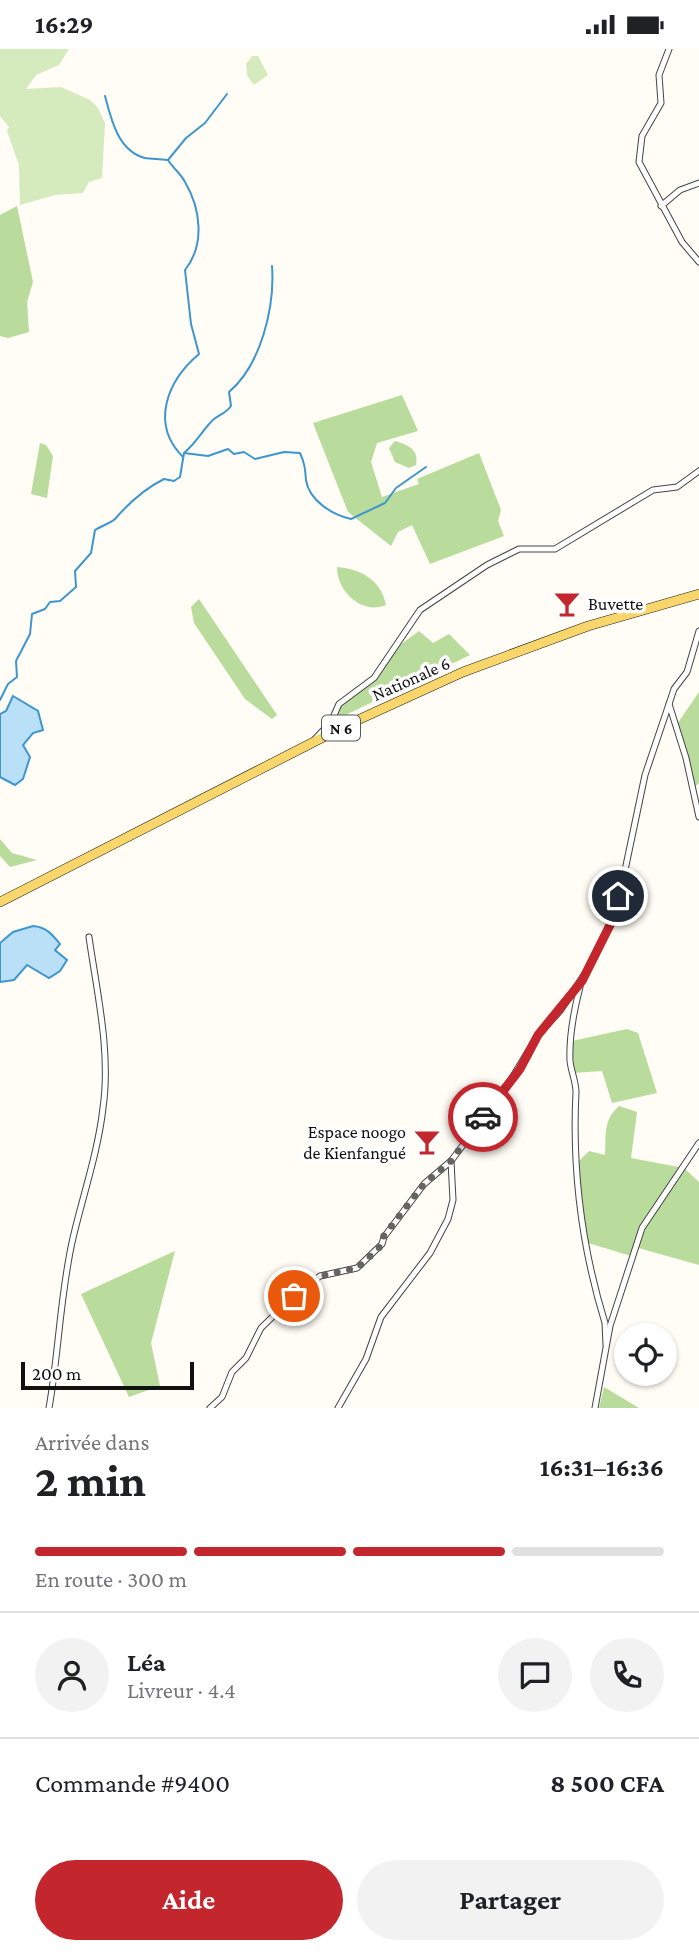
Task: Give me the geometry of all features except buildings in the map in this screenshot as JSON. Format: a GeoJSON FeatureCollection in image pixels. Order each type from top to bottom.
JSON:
{"type":"FeatureCollection","features":[{"type":"Feature","properties":{"kind":"main road","name":"Nationale 6"},"geometry":{"type":"LineString","coordinates":[[0,902],[390,705],[505,655],[588,626],[699,594]]}},
{"type":"Feature","properties":{"kind":"street"},"geometry":{"type":"LineString","coordinates":[[669,49],[659,75],[661,103],[639,146],[639,162],[661,206],[699,262]]}},
{"type":"Feature","properties":{"kind":"street"},"geometry":{"type":"LineString","coordinates":[[661,206],[680,190],[699,183]]}},
{"type":"Feature","properties":{"kind":"street"},"geometry":{"type":"LineString","coordinates":[[309,745],[331,722],[339,704],[374,678],[420,610],[519,549],[555,549],[653,490],[677,487],[699,471]]}},
{"type":"Feature","properties":{"kind":"street"},"geometry":{"type":"LineString","coordinates":[[606,1345],[605,1323],[576,1193],[577,1163],[572,1112],[576,1090],[570,1060],[573,1012],[582,981],[616,913],[645,775],[661,721],[674,689],[687,672],[699,631]]}},
{"type":"Feature","properties":{"kind":"street"},"geometry":{"type":"LineString","coordinates":[[669,704],[686,758],[699,817]]}},
{"type":"Feature","properties":{"kind":"street"},"geometry":{"type":"LineString","coordinates":[[49,1408],[59,1356],[71,1249],[90,1179],[104,1108],[103,1031],[89,937]]}},
{"type":"Feature","properties":{"kind":"street"},"geometry":{"type":"LineString","coordinates":[[210,1408],[222,1397],[232,1372],[246,1359],[261,1328],[294,1296],[320,1276],[357,1268],[382,1244],[383,1237],[424,1184],[451,1161],[520,1069],[538,1035],[582,981]]}},
{"type":"Feature","properties":{"kind":"street"},"geometry":{"type":"LineString","coordinates":[[595,1408],[606,1345],[622,1280],[642,1228],[699,1143]]}},
{"type":"Feature","properties":{"kind":"street"},"geometry":{"type":"LineString","coordinates":[[338,1408],[366,1359],[382,1317],[430,1253],[448,1219],[453,1200],[451,1161]]}},
{"type":"Feature","properties":{"kind":"green space"},"geometry":{"type":"Polygon","coordinates":[[[0,49],[69,49],[59,65],[36,75],[26,89],[61,87],[90,100],[98,108],[105,123],[102,178],[89,182],[83,193],[55,195],[20,205],[19,165],[7,131],[9,127],[0,116],[0,49]]]}},
{"type":"Feature","properties":{"kind":"green space"},"geometry":{"type":"Polygon","coordinates":[[[252,56],[258,56],[268,75],[254,85],[247,75],[246,64],[252,56]]]}},
{"type":"Feature","properties":{"kind":"green space"},"geometry":{"type":"Polygon","coordinates":[[[17,206],[33,282],[27,302],[29,332],[8,338],[0,336],[0,215],[17,206]]]}},
{"type":"Feature","properties":{"kind":"green space"},"geometry":{"type":"Polygon","coordinates":[[[402,395],[418,431],[377,443],[371,462],[382,497],[419,484],[417,479],[479,453],[501,510],[498,521],[504,536],[430,564],[412,525],[398,532],[391,546],[348,512],[313,423],[402,395]]]}},
{"type":"Feature","properties":{"kind":"green space"},"geometry":{"type":"Polygon","coordinates":[[[395,441],[414,451],[416,465],[409,468],[395,462],[389,448],[395,441]]]}},
{"type":"Feature","properties":{"kind":"green space"},"geometry":{"type":"Polygon","coordinates":[[[40,443],[46,445],[53,456],[47,498],[31,494],[40,443]]]}},
{"type":"Feature","properties":{"kind":"green space"},"geometry":{"type":"Polygon","coordinates":[[[337,567],[354,570],[369,577],[380,589],[386,605],[368,607],[352,599],[341,585],[337,567]]]}},
{"type":"Feature","properties":{"kind":"green space"},"geometry":{"type":"Polygon","coordinates":[[[199,599],[277,715],[272,719],[245,699],[194,623],[191,607],[199,599]]]}},
{"type":"Feature","properties":{"kind":"green space"},"geometry":{"type":"Polygon","coordinates":[[[419,631],[433,643],[449,634],[470,655],[331,722],[339,704],[374,678],[393,650],[419,631]]]}},
{"type":"Feature","properties":{"kind":"green space"},"geometry":{"type":"Polygon","coordinates":[[[699,692],[699,783],[693,789],[675,727],[699,692]]]}},
{"type":"Feature","properties":{"kind":"green space"},"geometry":{"type":"Polygon","coordinates":[[[0,839],[12,853],[37,860],[10,867],[0,856],[0,839]]]}},
{"type":"Feature","properties":{"kind":"green space"},"geometry":{"type":"Polygon","coordinates":[[[627,1029],[638,1033],[657,1093],[612,1103],[602,1071],[573,1073],[572,1041],[627,1029]]]}},
{"type":"Feature","properties":{"kind":"green space"},"geometry":{"type":"Polygon","coordinates":[[[619,1106],[637,1112],[631,1158],[684,1168],[699,1182],[699,1265],[635,1247],[631,1256],[588,1243],[578,1204],[577,1163],[589,1151],[605,1155],[608,1122],[619,1106]]]}},
{"type":"Feature","properties":{"kind":"green space"},"geometry":{"type":"Polygon","coordinates":[[[175,1251],[151,1343],[160,1386],[129,1397],[81,1294],[175,1251]]]}},
{"type":"Feature","properties":{"kind":"green space"},"geometry":{"type":"Polygon","coordinates":[[[604,1387],[639,1408],[599,1408],[604,1387]]]}},
{"type":"Feature","properties":{"kind":"water"},"geometry":{"type":"Polygon","coordinates":[[[13,696],[38,711],[43,730],[33,733],[23,745],[30,757],[23,779],[15,785],[0,777],[0,714],[6,711],[13,696]]]}},
{"type":"Feature","properties":{"kind":"water"},"geometry":{"type":"Polygon","coordinates":[[[33,926],[45,929],[51,934],[60,944],[55,950],[67,960],[60,971],[49,978],[27,965],[14,980],[0,982],[0,943],[13,932],[33,926]]]}},
{"type":"Feature","properties":{"kind":"waterway"},"geometry":{"type":"LineString","coordinates":[[183,457],[167,431],[165,417],[171,390],[178,377],[199,354],[191,324],[185,270],[196,250],[198,227],[195,204],[183,179],[168,160],[186,138],[205,123],[227,94]]}},
{"type":"Feature","properties":{"kind":"waterway"},"geometry":{"type":"LineString","coordinates":[[105,96],[117,133],[128,149],[145,158],[167,160]]}},
{"type":"Feature","properties":{"kind":"waterway"},"geometry":{"type":"LineString","coordinates":[[0,700],[8,684],[17,677],[16,661],[30,634],[32,614],[45,609],[50,602],[60,601],[76,587],[75,571],[91,553],[95,530],[113,520],[157,483],[164,479],[174,481],[180,477],[184,453],[212,420],[231,406],[229,392],[250,367],[264,334],[271,299],[272,266]]}},
{"type":"Feature","properties":{"kind":"waterway"},"geometry":{"type":"LineString","coordinates":[[184,453],[208,456],[228,449],[234,454],[244,452],[255,459],[284,452],[300,453],[308,488],[317,501],[337,514],[351,519],[385,503],[396,488],[426,467]]}},
{"type":"Feature","properties":{"kind":"way so far"},"geometry":{"type":"LineString","coordinates":[[294,1296],[320,1276],[357,1268],[379,1248],[383,1237],[424,1184],[451,1161],[483,1117]]}},
{"type":"Feature","properties":{"kind":"place","name":"Buvette"},"geometry":{"type":"Point","coordinates":[567,604]}},
{"type":"Feature","properties":{"kind":"place","name":"Espace noogo de Kienfangué"},"geometry":{"type":"Point","coordinates":[427,1142]}},
{"type":"Feature","properties":{"kind":"route"},"geometry":{"type":"LineString","coordinates":[[483,1117],[520,1069],[538,1035],[582,981],[616,913],[618,896]]}}]}
